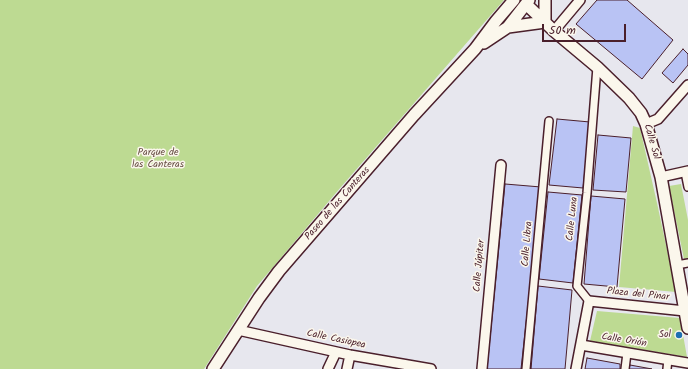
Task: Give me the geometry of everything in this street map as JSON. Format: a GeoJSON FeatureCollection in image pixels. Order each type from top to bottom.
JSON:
{"type":"FeatureCollection","features":[{"type":"Feature","properties":{"kind":"street"},"geometry":{"type":"LineString","coordinates":[[475,49],[514,0]]}},
{"type":"Feature","properties":{"kind":"street"},"geometry":{"type":"LineString","coordinates":[[508,27],[544,22],[545,0]]}},
{"type":"Feature","properties":{"kind":"street"},"geometry":{"type":"LineString","coordinates":[[554,31],[580,0]]}},
{"type":"Feature","properties":{"kind":"street"},"geometry":{"type":"LineString","coordinates":[[496,21],[515,7],[527,1]]}},
{"type":"Feature","properties":{"kind":"street"},"geometry":{"type":"LineString","coordinates":[[475,49],[508,27],[527,1]]}},
{"type":"Feature","properties":{"kind":"street","name":"Calle Sol"},"geometry":{"type":"LineString","coordinates":[[527,1],[544,22],[597,67],[629,98],[641,113],[646,124],[661,177],[683,264],[685,311],[688,328]]}},
{"type":"Feature","properties":{"kind":"street","name":"Paseo de las Canteras"},"geometry":{"type":"LineString","coordinates":[[213,369],[259,298],[279,271],[414,115],[475,49]]}},
{"type":"Feature","properties":{"kind":"street","name":"Calle Luna"},"geometry":{"type":"LineString","coordinates":[[589,301],[577,286],[587,192],[597,67]]}},
{"type":"Feature","properties":{"kind":"street"},"geometry":{"type":"LineString","coordinates":[[646,124],[658,119],[688,85]]}},
{"type":"Feature","properties":{"kind":"street","name":"Calle Libra"},"geometry":{"type":"LineString","coordinates":[[526,369],[549,121]]}},
{"type":"Feature","properties":{"kind":"street","name":"Calle Júpiter"},"geometry":{"type":"LineString","coordinates":[[482,369],[501,165]]}},
{"type":"Feature","properties":{"kind":"street"},"geometry":{"type":"LineString","coordinates":[[661,177],[686,172],[688,187]]}},
{"type":"Feature","properties":{"kind":"street"},"geometry":{"type":"LineString","coordinates":[[576,369],[589,301]]}},
{"type":"Feature","properties":{"kind":"street","name":"Plaza del Pinar"},"geometry":{"type":"LineString","coordinates":[[589,301],[685,311]]}},
{"type":"Feature","properties":{"kind":"street","name":"Calle Casiopea"},"geometry":{"type":"LineString","coordinates":[[238,330],[400,366],[431,369]]}},
{"type":"Feature","properties":{"kind":"street","name":"Calle Orión"},"geometry":{"type":"LineString","coordinates":[[581,345],[688,363]]}},
{"type":"Feature","properties":{"kind":"street"},"geometry":{"type":"LineString","coordinates":[[328,369],[336,352]]}},
{"type":"Feature","properties":{"kind":"street"},"geometry":{"type":"LineString","coordinates":[[624,369],[627,353]]}},
{"type":"Feature","properties":{"kind":"street"},"geometry":{"type":"LineString","coordinates":[[347,369],[350,355]]}},
{"type":"Feature","properties":{"kind":"street"},"geometry":{"type":"LineString","coordinates":[[667,369],[668,359]]}},
{"type":"Feature","properties":{"kind":"green space","name":"Parque de las Canteras"},"geometry":{"type":"Polygon","coordinates":[[[0,0],[504,0],[257,286],[204,369],[0,369],[0,0]]]}},
{"type":"Feature","properties":{"kind":"green space"},"geometry":{"type":"Polygon","coordinates":[[[633,126],[640,128],[676,292],[619,287],[633,126]]]}},
{"type":"Feature","properties":{"kind":"green space"},"geometry":{"type":"Polygon","coordinates":[[[681,184],[688,220],[688,258],[684,259],[669,186],[681,184]]]}},
{"type":"Feature","properties":{"kind":"green space"},"geometry":{"type":"Polygon","coordinates":[[[597,311],[680,318],[687,357],[590,341],[597,311]]]}},
{"type":"Feature","properties":{"kind":"building"},"geometry":{"type":"Polygon","coordinates":[[[597,0],[627,0],[673,40],[642,79],[576,24],[597,0]]]}},
{"type":"Feature","properties":{"kind":"building"},"geometry":{"type":"Polygon","coordinates":[[[683,49],[688,54],[688,65],[673,83],[662,73],[683,49]]]}},
{"type":"Feature","properties":{"kind":"building"},"geometry":{"type":"Polygon","coordinates":[[[557,119],[590,122],[583,188],[549,185],[557,119]]]}},
{"type":"Feature","properties":{"kind":"building"},"geometry":{"type":"Polygon","coordinates":[[[598,135],[631,138],[626,192],[593,190],[598,135]]]}},
{"type":"Feature","properties":{"kind":"building"},"geometry":{"type":"Polygon","coordinates":[[[505,184],[541,187],[521,369],[487,369],[505,184]]]}},
{"type":"Feature","properties":{"kind":"building"},"geometry":{"type":"Polygon","coordinates":[[[548,192],[582,195],[573,283],[539,279],[548,192]]]}},
{"type":"Feature","properties":{"kind":"building"},"geometry":{"type":"Polygon","coordinates":[[[591,196],[625,199],[617,287],[584,284],[591,196]]]}},
{"type":"Feature","properties":{"kind":"building"},"geometry":{"type":"Polygon","coordinates":[[[538,286],[572,290],[565,369],[531,369],[538,286]]]}},
{"type":"Feature","properties":{"kind":"building"},"geometry":{"type":"Polygon","coordinates":[[[587,358],[620,364],[620,369],[585,369],[587,358]]]}},
{"type":"Feature","properties":{"kind":"building"},"geometry":{"type":"Polygon","coordinates":[[[630,365],[652,369],[629,369],[630,365]]]}},
{"type":"Feature","properties":{"kind":"place","name":"Sol"},"geometry":{"type":"Point","coordinates":[679,335]}}]}
